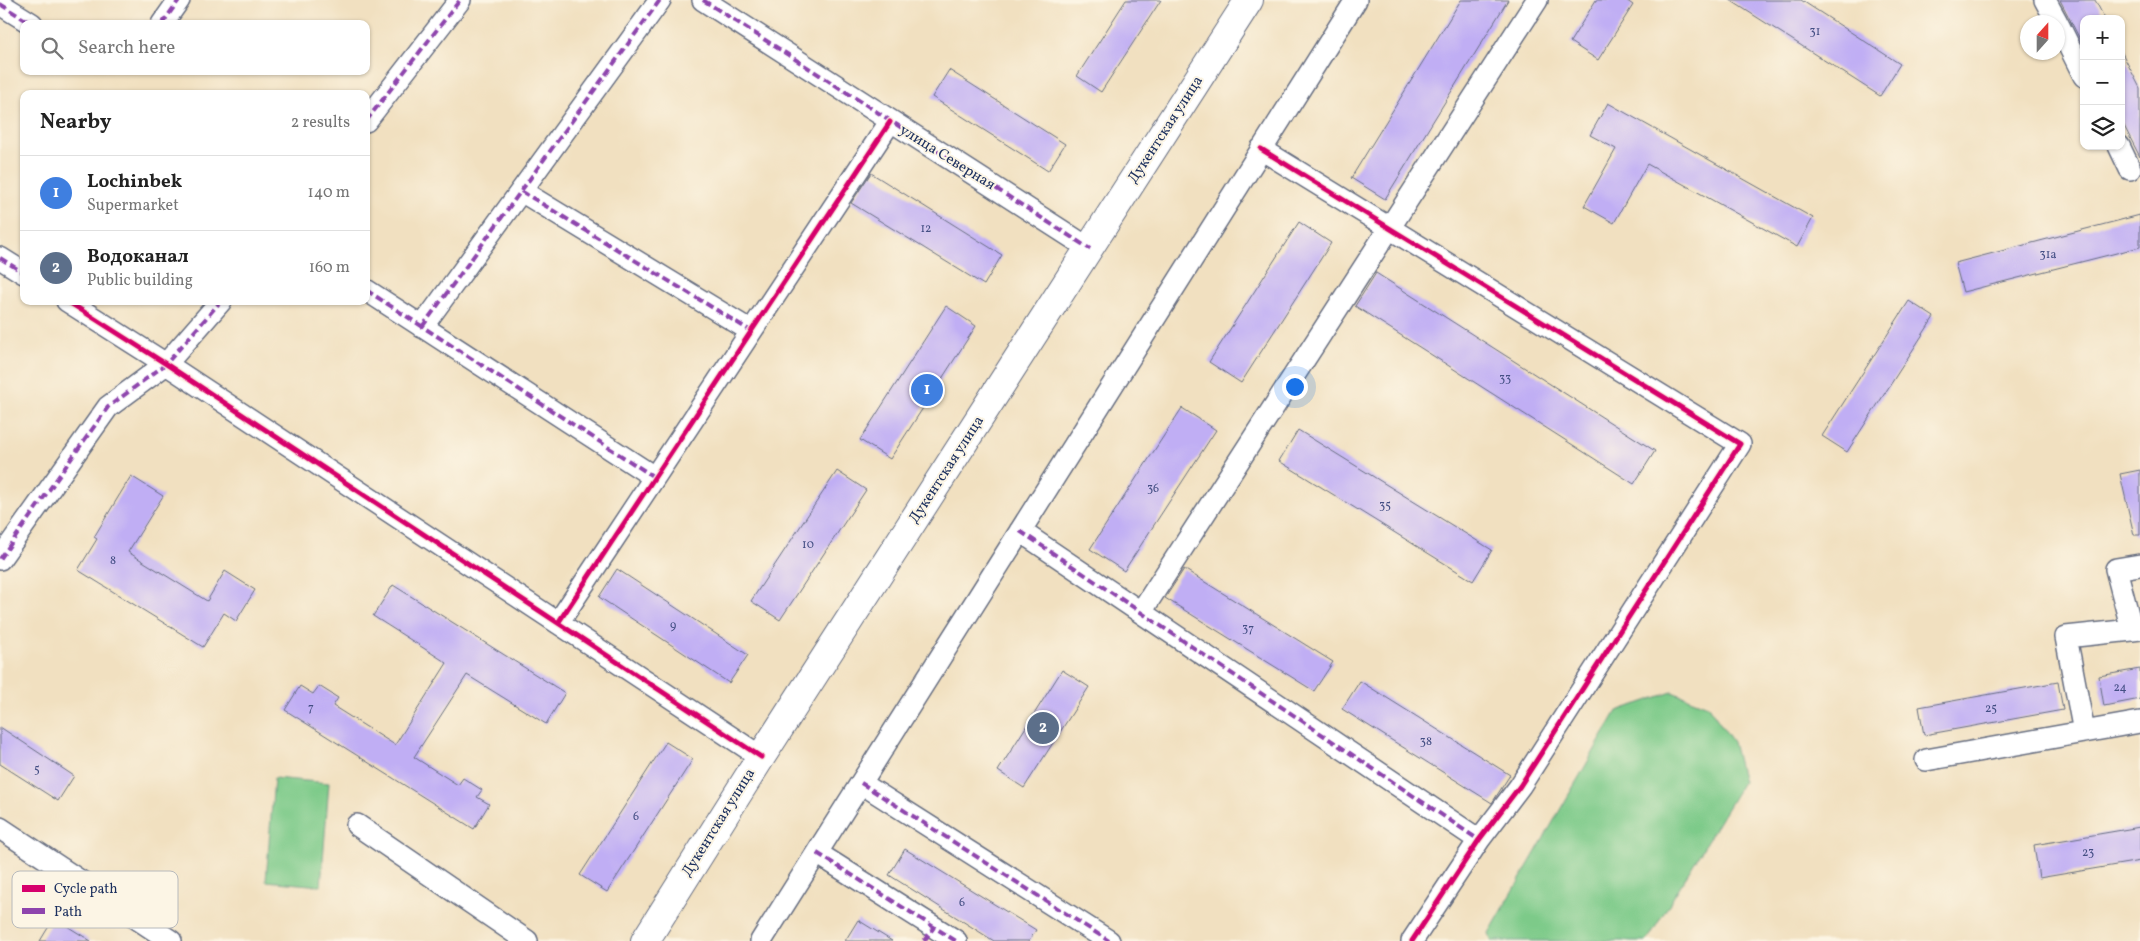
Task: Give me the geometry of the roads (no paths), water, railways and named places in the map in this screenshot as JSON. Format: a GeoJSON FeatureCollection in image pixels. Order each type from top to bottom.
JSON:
{"type":"FeatureCollection","features":[{"type":"Feature","properties":{"kind":"main road","name":"Дукентская улица"},"geometry":{"type":"LineString","coordinates":[[645,941],[761,757],[1249,0]]}},
{"type":"Feature","properties":{"kind":"street"},"geometry":{"type":"LineString","coordinates":[[165,20],[179,0]]}},
{"type":"Feature","properties":{"kind":"street"},"geometry":{"type":"LineString","coordinates":[[370,116],[460,0]]}},
{"type":"Feature","properties":{"kind":"street"},"geometry":{"type":"LineString","coordinates":[[422,326],[660,0]]}},
{"type":"Feature","properties":{"kind":"street","name":"улица Северная"},"geometry":{"type":"LineString","coordinates":[[703,0],[1090,249]]}},
{"type":"Feature","properties":{"kind":"street"},"geometry":{"type":"LineString","coordinates":[[761,941],[1356,0]]}},
{"type":"Feature","properties":{"kind":"street"},"geometry":{"type":"LineString","coordinates":[[1141,612],[1536,0]]}},
{"type":"Feature","properties":{"kind":"street"},"geometry":{"type":"LineString","coordinates":[[2046,0],[2053,15]]}},
{"type":"Feature","properties":{"kind":"street"},"geometry":{"type":"LineString","coordinates":[[0,4],[26,20]]}},
{"type":"Feature","properties":{"kind":"street"},"geometry":{"type":"LineString","coordinates":[[2065,39],[2080,68]]}},
{"type":"Feature","properties":{"kind":"street"},"geometry":{"type":"LineString","coordinates":[[558,623],[890,122]]}},
{"type":"Feature","properties":{"kind":"street"},"geometry":{"type":"LineString","coordinates":[[1261,149],[1740,444],[1520,786],[1480,840],[1412,941]]}},
{"type":"Feature","properties":{"kind":"street"},"geometry":{"type":"LineString","coordinates":[[2121,150],[2130,169]]}},
{"type":"Feature","properties":{"kind":"street"},"geometry":{"type":"LineString","coordinates":[[521,191],[751,331]]}},
{"type":"Feature","properties":{"kind":"street"},"geometry":{"type":"LineString","coordinates":[[0,258],[20,270]]}},
{"type":"Feature","properties":{"kind":"street"},"geometry":{"type":"LineString","coordinates":[[370,293],[654,477]]}},
{"type":"Feature","properties":{"kind":"street"},"geometry":{"type":"LineString","coordinates":[[73,305],[166,364],[761,757]]}},
{"type":"Feature","properties":{"kind":"street"},"geometry":{"type":"LineString","coordinates":[[0,559],[108,407],[166,364],[218,305]]}},
{"type":"Feature","properties":{"kind":"street"},"geometry":{"type":"LineString","coordinates":[[1020,531],[1480,840]]}},
{"type":"Feature","properties":{"kind":"street"},"geometry":{"type":"LineString","coordinates":[[2084,732],[2066,637],[2136,630],[2116,569],[2140,565]]}},
{"type":"Feature","properties":{"kind":"street"},"geometry":{"type":"LineString","coordinates":[[1926,760],[2140,722]]}},
{"type":"Feature","properties":{"kind":"street"},"geometry":{"type":"LineString","coordinates":[[862,783],[1109,941]]}},
{"type":"Feature","properties":{"kind":"street"},"geometry":{"type":"LineString","coordinates":[[357,825],[527,941]]}},
{"type":"Feature","properties":{"kind":"street"},"geometry":{"type":"LineString","coordinates":[[0,828],[65,871]]}},
{"type":"Feature","properties":{"kind":"street"},"geometry":{"type":"LineString","coordinates":[[817,853],[929,934],[956,941]]}},
{"type":"Feature","properties":{"kind":"street"},"geometry":{"type":"LineString","coordinates":[[151,928],[171,941]]}},
{"type":"Feature","properties":{"kind":"place","name":"Lochinbek"},"geometry":{"type":"Point","coordinates":[927,390]}},
{"type":"Feature","properties":{"kind":"place","name":"Водоканал"},"geometry":{"type":"Point","coordinates":[1043,728]}}]}
